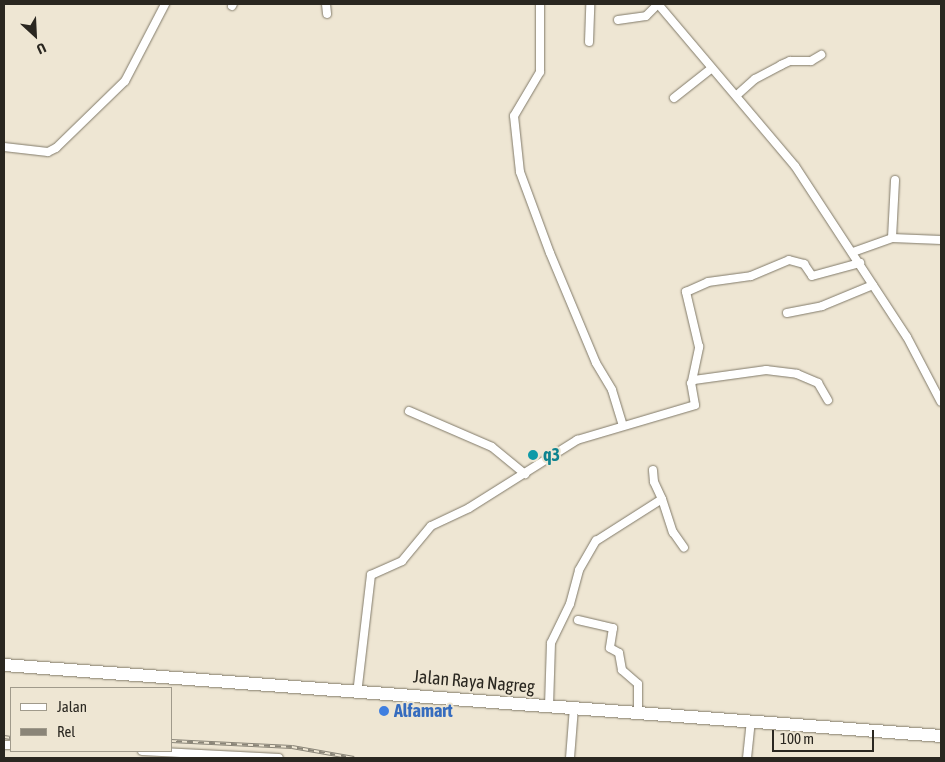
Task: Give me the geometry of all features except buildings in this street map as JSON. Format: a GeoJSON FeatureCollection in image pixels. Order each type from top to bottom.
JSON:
{"type":"FeatureCollection","features":[{"type":"Feature","properties":{"kind":"highway","name":"Jalan Raya Nagreg"},"geometry":{"type":"LineString","coordinates":[[4,664],[941,743]]}},
{"type":"Feature","properties":{"kind":"highway","name":"Jalan Raya Nagreg"},"geometry":{"type":"LineString","coordinates":[[4,673],[549,706],[574,711],[638,712],[941,736]]}},
{"type":"Feature","properties":{"kind":"street"},"geometry":{"type":"LineString","coordinates":[[4,147],[48,152],[56,148],[125,81],[165,4]]}},
{"type":"Feature","properties":{"kind":"street"},"geometry":{"type":"LineString","coordinates":[[326,4],[327,14]]}},
{"type":"Feature","properties":{"kind":"street"},"geometry":{"type":"LineString","coordinates":[[540,4],[540,72],[514,116],[520,172],[550,253],[596,363],[612,390],[623,425]]}},
{"type":"Feature","properties":{"kind":"street"},"geometry":{"type":"LineString","coordinates":[[589,42],[590,4]]}},
{"type":"Feature","properties":{"kind":"street"},"geometry":{"type":"LineString","coordinates":[[618,20],[646,16],[658,4],[737,95],[796,166],[907,337],[941,402]]}},
{"type":"Feature","properties":{"kind":"street"},"geometry":{"type":"LineString","coordinates":[[737,95],[756,79],[781,65],[790,61],[812,61],[821,55]]}},
{"type":"Feature","properties":{"kind":"street"},"geometry":{"type":"LineString","coordinates":[[674,98],[712,68]]}},
{"type":"Feature","properties":{"kind":"street"},"geometry":{"type":"LineString","coordinates":[[892,238],[894,180]]}},
{"type":"Feature","properties":{"kind":"street"},"geometry":{"type":"LineString","coordinates":[[853,252],[892,238],[941,240]]}},
{"type":"Feature","properties":{"kind":"street"},"geometry":{"type":"LineString","coordinates":[[357,694],[371,575],[402,561],[431,526],[469,508],[577,440],[695,405],[692,381],[699,347],[686,292],[710,282],[750,276],[789,260],[804,264],[812,276],[860,263]]}},
{"type":"Feature","properties":{"kind":"street"},"geometry":{"type":"LineString","coordinates":[[787,313],[826,304],[872,285]]}},
{"type":"Feature","properties":{"kind":"street"},"geometry":{"type":"LineString","coordinates":[[692,381],[766,370],[806,376],[820,386],[828,400]]}},
{"type":"Feature","properties":{"kind":"street"},"geometry":{"type":"LineString","coordinates":[[409,411],[492,447],[525,474]]}},
{"type":"Feature","properties":{"kind":"street"},"geometry":{"type":"LineString","coordinates":[[653,470],[654,482],[673,532],[684,548]]}},
{"type":"Feature","properties":{"kind":"street"},"geometry":{"type":"LineString","coordinates":[[549,706],[551,643],[568,609],[579,570],[591,546],[622,522],[662,499]]}},
{"type":"Feature","properties":{"kind":"street"},"geometry":{"type":"LineString","coordinates":[[578,620],[613,628],[610,648],[618,652],[622,670],[637,683],[638,712]]}},
{"type":"Feature","properties":{"kind":"street"},"geometry":{"type":"LineString","coordinates":[[570,758],[574,711]]}},
{"type":"Feature","properties":{"kind":"street"},"geometry":{"type":"LineString","coordinates":[[747,758],[750,727]]}},
{"type":"Feature","properties":{"kind":"street"},"geometry":{"type":"LineString","coordinates":[[162,752],[279,758]]}},
{"type":"Feature","properties":{"kind":"railway"},"geometry":{"type":"LineString","coordinates":[[4,737],[10,738]]}},
{"type":"Feature","properties":{"kind":"railway"},"geometry":{"type":"LineString","coordinates":[[172,741],[292,747],[354,758]]}},
{"type":"Feature","properties":{"kind":"place","name":"q3"},"geometry":{"type":"Point","coordinates":[533,455]}},
{"type":"Feature","properties":{"kind":"place","name":"Alfamart"},"geometry":{"type":"Point","coordinates":[384,711]}}]}
